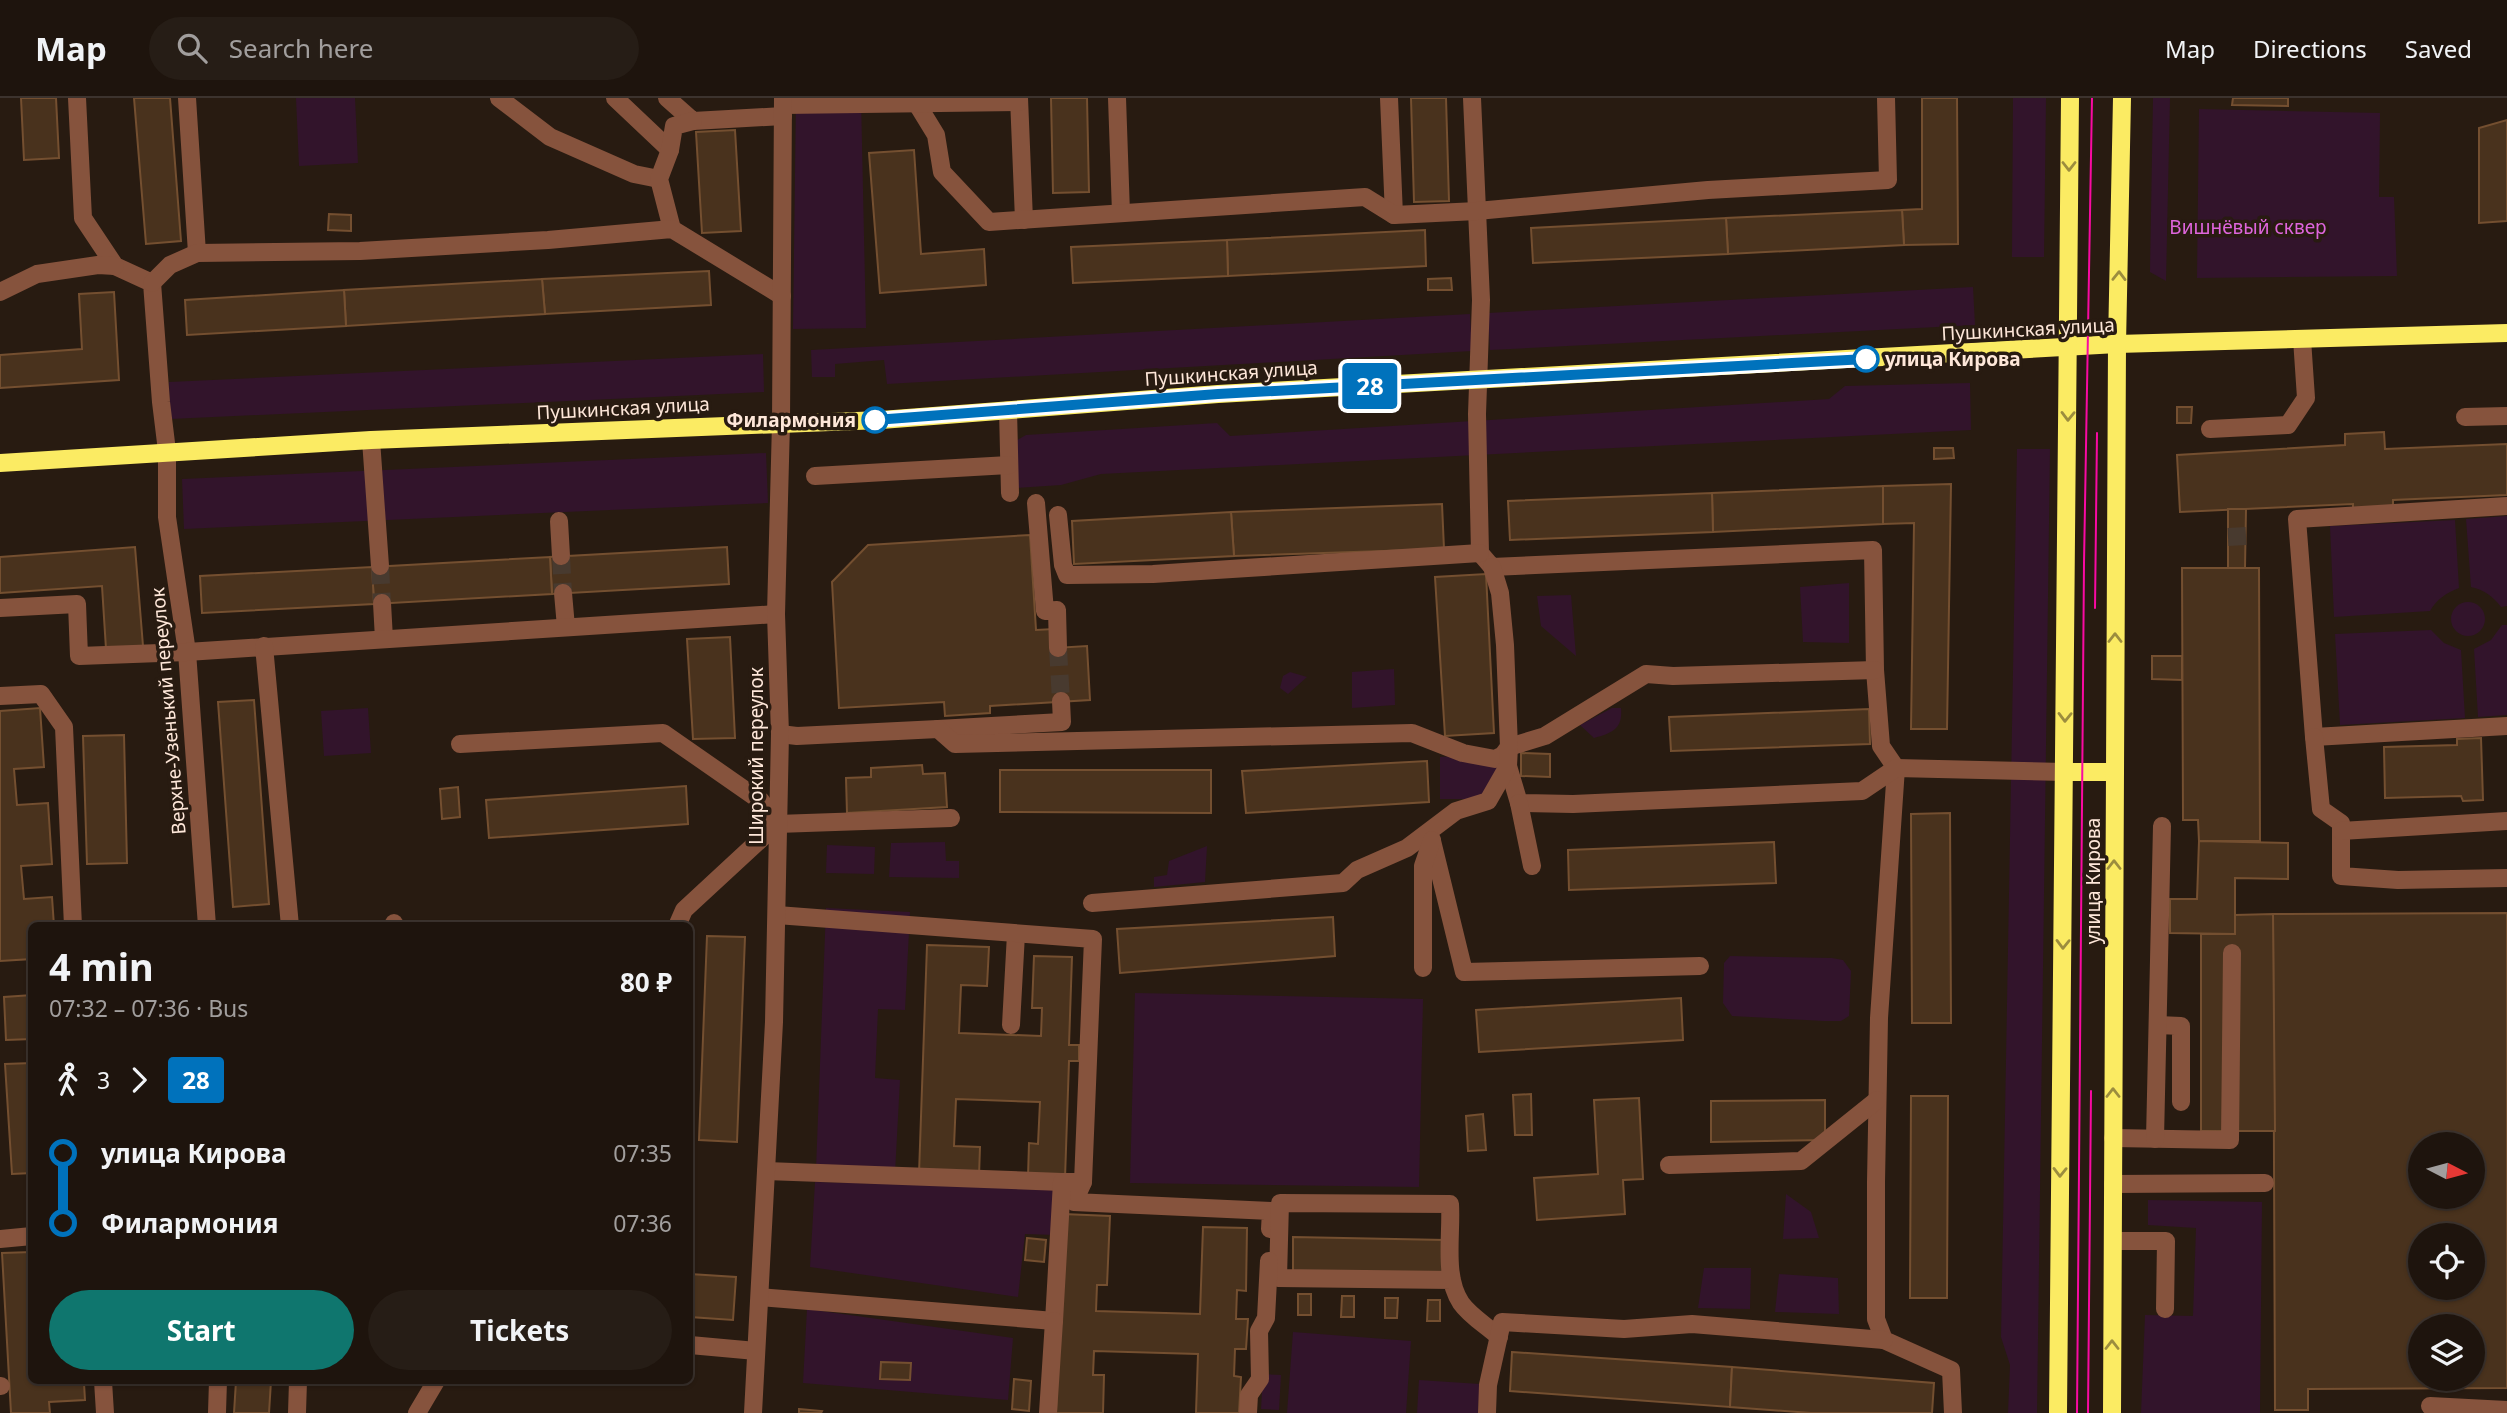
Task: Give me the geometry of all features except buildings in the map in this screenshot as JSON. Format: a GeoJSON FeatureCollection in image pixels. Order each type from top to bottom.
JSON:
{"type":"FeatureCollection","features":[{"type":"Feature","properties":{"kind":"main road","name":"улица Кирова"},"geometry":{"type":"LineString","coordinates":[[2058,1413],[2070,98]]}},
{"type":"Feature","properties":{"kind":"main road","name":"улица Кирова"},"geometry":{"type":"LineString","coordinates":[[2112,1413],[2117,344],[2122,98]]}},
{"type":"Feature","properties":{"kind":"main road","name":"Пушкинская улица"},"geometry":{"type":"LineString","coordinates":[[0,463],[371,440],[881,420],[1218,394],[2117,344],[2507,332]]}},
{"type":"Feature","properties":{"kind":"main road"},"geometry":{"type":"LineString","coordinates":[[2064,772],[2115,772]]}},
{"type":"Feature","properties":{"kind":"street"},"geometry":{"type":"LineString","coordinates":[[77,98],[83,218],[115,266]]}},
{"type":"Feature","properties":{"kind":"street"},"geometry":{"type":"LineString","coordinates":[[187,98],[197,253]]}},
{"type":"Feature","properties":{"kind":"street"},"geometry":{"type":"LineString","coordinates":[[499,98],[550,137],[634,174],[659,179]]}},
{"type":"Feature","properties":{"kind":"street"},"geometry":{"type":"LineString","coordinates":[[615,98],[670,150]]}},
{"type":"Feature","properties":{"kind":"street"},"geometry":{"type":"LineString","coordinates":[[667,98],[693,121]]}},
{"type":"Feature","properties":{"kind":"street"},"geometry":{"type":"LineString","coordinates":[[1118,98],[1121,213]]}},
{"type":"Feature","properties":{"kind":"street"},"geometry":{"type":"LineString","coordinates":[[1389,98],[1394,215]]}},
{"type":"Feature","properties":{"kind":"street"},"geometry":{"type":"LineString","coordinates":[[1472,98],[1481,300],[1477,463],[1480,553],[1492,567],[1500,593],[1506,645],[1508,756],[1532,866]]}},
{"type":"Feature","properties":{"kind":"street"},"geometry":{"type":"LineString","coordinates":[[917,104],[936,135],[942,172],[989,222],[1365,197],[1394,215],[1477,211],[1708,190],[1888,180],[1886,98]]}},
{"type":"Feature","properties":{"kind":"street"},"geometry":{"type":"LineString","coordinates":[[649,130],[783,106],[1019,100],[1024,220]]}},
{"type":"Feature","properties":{"kind":"street","name":"Широкий переулок"},"geometry":{"type":"LineString","coordinates":[[753,1413],[774,1022],[777,915],[780,734],[776,614],[781,423],[783,106]]}},
{"type":"Feature","properties":{"kind":"street"},"geometry":{"type":"LineString","coordinates":[[672,229],[659,179],[670,150],[674,125]]}},
{"type":"Feature","properties":{"kind":"street"},"geometry":{"type":"LineString","coordinates":[[0,292],[37,274],[98,265],[115,266],[152,283],[170,265],[197,253],[359,251],[548,240],[672,229],[782,296]]}},
{"type":"Feature","properties":{"kind":"street","name":"Верхне-Узенький переулок"},"geometry":{"type":"LineString","coordinates":[[152,283],[167,451],[167,517],[187,652],[207,922]]}},
{"type":"Feature","properties":{"kind":"street"},"geometry":{"type":"LineString","coordinates":[[2210,429],[2288,425],[2306,398],[2302,339]]}},
{"type":"Feature","properties":{"kind":"street"},"geometry":{"type":"LineString","coordinates":[[1008,410],[1010,493]]}},
{"type":"Feature","properties":{"kind":"street"},"geometry":{"type":"LineString","coordinates":[[2465,417],[2507,416]]}},
{"type":"Feature","properties":{"kind":"street"},"geometry":{"type":"LineString","coordinates":[[371,440],[380,566]]}},
{"type":"Feature","properties":{"kind":"street"},"geometry":{"type":"LineString","coordinates":[[815,476],[1009,465]]}},
{"type":"Feature","properties":{"kind":"street"},"geometry":{"type":"LineString","coordinates":[[1036,503],[1045,611],[1056,610],[1058,648]]}},
{"type":"Feature","properties":{"kind":"street"},"geometry":{"type":"LineString","coordinates":[[2507,506],[2297,519],[2321,808],[2341,823],[2341,876],[2398,880],[2507,878]]}},
{"type":"Feature","properties":{"kind":"street"},"geometry":{"type":"LineString","coordinates":[[1058,515],[1063,565],[1067,575],[1153,574],[1480,553]]}},
{"type":"Feature","properties":{"kind":"street"},"geometry":{"type":"LineString","coordinates":[[559,521],[561,556]]}},
{"type":"Feature","properties":{"kind":"street"},"geometry":{"type":"LineString","coordinates":[[1492,567],[1873,550],[1875,670],[1881,746],[1896,768],[1879,1018],[1877,1100],[1876,1319],[1884,1340]]}},
{"type":"Feature","properties":{"kind":"street"},"geometry":{"type":"LineString","coordinates":[[564,593],[566,627]]}},
{"type":"Feature","properties":{"kind":"street"},"geometry":{"type":"LineString","coordinates":[[382,603],[384,639]]}},
{"type":"Feature","properties":{"kind":"street"},"geometry":{"type":"LineString","coordinates":[[0,608],[77,604],[79,656],[187,652],[776,614]]}},
{"type":"Feature","properties":{"kind":"street"},"geometry":{"type":"LineString","coordinates":[[264,646],[290,922]]}},
{"type":"Feature","properties":{"kind":"street"},"geometry":{"type":"LineString","coordinates":[[938,729],[955,744],[1412,733],[1462,752],[1495,760],[1545,736],[1647,674],[1673,676],[1875,670]]}},
{"type":"Feature","properties":{"kind":"street"},"geometry":{"type":"LineString","coordinates":[[0,696],[41,694],[64,727],[74,922]]}},
{"type":"Feature","properties":{"kind":"street"},"geometry":{"type":"LineString","coordinates":[[780,734],[797,736],[1062,722],[1061,701]]}},
{"type":"Feature","properties":{"kind":"street"},"geometry":{"type":"LineString","coordinates":[[2314,737],[2507,726]]}},
{"type":"Feature","properties":{"kind":"street"},"geometry":{"type":"LineString","coordinates":[[460,744],[663,733],[761,801],[778,824]]}},
{"type":"Feature","properties":{"kind":"street"},"geometry":{"type":"LineString","coordinates":[[1092,903],[1343,883],[1357,870],[1435,834],[1456,811],[1488,800],[1508,756]]}},
{"type":"Feature","properties":{"kind":"street"},"geometry":{"type":"LineString","coordinates":[[1519,803],[1573,804],[1863,791],[1896,768],[2064,772]]}},
{"type":"Feature","properties":{"kind":"street"},"geometry":{"type":"LineString","coordinates":[[679,922],[684,910],[778,824],[951,818]]}},
{"type":"Feature","properties":{"kind":"street"},"geometry":{"type":"LineString","coordinates":[[2341,831],[2507,821]]}},
{"type":"Feature","properties":{"kind":"street"},"geometry":{"type":"LineString","coordinates":[[2155,1139],[2162,826]]}},
{"type":"Feature","properties":{"kind":"street"},"geometry":{"type":"LineString","coordinates":[[1435,834],[1464,972],[1700,966]]}},
{"type":"Feature","properties":{"kind":"street"},"geometry":{"type":"LineString","coordinates":[[1423,968],[1423,866],[1435,834]]}},
{"type":"Feature","properties":{"kind":"street"},"geometry":{"type":"LineString","coordinates":[[777,915],[1093,939],[1083,1182],[1074,1202],[1271,1211],[1266,1318],[1259,1331],[1259,1380],[1249,1395],[1248,1413]]}},
{"type":"Feature","properties":{"kind":"street"},"geometry":{"type":"LineString","coordinates":[[1011,1025],[1016,933]]}},
{"type":"Feature","properties":{"kind":"street"},"geometry":{"type":"LineString","coordinates":[[2113,1138],[2230,1140],[2232,953]]}},
{"type":"Feature","properties":{"kind":"street"},"geometry":{"type":"LineString","coordinates":[[2158,1025],[2181,1026],[2181,1102]]}},
{"type":"Feature","properties":{"kind":"street"},"geometry":{"type":"LineString","coordinates":[[1670,1165],[1801,1161],[1877,1100]]}},
{"type":"Feature","properties":{"kind":"street"},"geometry":{"type":"LineString","coordinates":[[766,1171],[1083,1182]]}},
{"type":"Feature","properties":{"kind":"street"},"geometry":{"type":"LineString","coordinates":[[1048,1413],[1062,1182]]}},
{"type":"Feature","properties":{"kind":"street"},"geometry":{"type":"LineString","coordinates":[[2113,1184],[2264,1183]]}},
{"type":"Feature","properties":{"kind":"street"},"geometry":{"type":"LineString","coordinates":[[1452,1280],[1278,1278],[1280,1203],[1450,1204],[1452,1280],[1463,1305],[1499,1337]]}},
{"type":"Feature","properties":{"kind":"street"},"geometry":{"type":"LineString","coordinates":[[0,1239],[28,1236]]}},
{"type":"Feature","properties":{"kind":"street"},"geometry":{"type":"LineString","coordinates":[[2113,1241],[2166,1241],[2165,1309]]}},
{"type":"Feature","properties":{"kind":"street"},"geometry":{"type":"LineString","coordinates":[[760,1297],[1054,1321]]}},
{"type":"Feature","properties":{"kind":"street"},"geometry":{"type":"LineString","coordinates":[[1487,1413],[1488,1385],[1502,1322],[1624,1329],[1692,1325],[1884,1340],[1951,1370],[1953,1413]]}},
{"type":"Feature","properties":{"kind":"street"},"geometry":{"type":"LineString","coordinates":[[693,1345],[756,1351]]}},
{"type":"Feature","properties":{"kind":"street"},"geometry":{"type":"LineString","coordinates":[[103,1384],[105,1413]]}},
{"type":"Feature","properties":{"kind":"street"},"geometry":{"type":"LineString","coordinates":[[217,1413],[218,1384]]}},
{"type":"Feature","properties":{"kind":"street"},"geometry":{"type":"LineString","coordinates":[[297,1413],[298,1384]]}},
{"type":"Feature","properties":{"kind":"street"},"geometry":{"type":"LineString","coordinates":[[416,1413],[434,1384]]}},
{"type":"Feature","properties":{"kind":"street"},"geometry":{"type":"LineString","coordinates":[[2430,1406],[2507,1410]]}},
{"type":"Feature","properties":{"kind":"green space"},"geometry":{"type":"Polygon","coordinates":[[[296,98],[355,98],[358,163],[299,166],[296,98]]]}},
{"type":"Feature","properties":{"kind":"green space"},"geometry":{"type":"Polygon","coordinates":[[[796,98],[861,98],[866,328],[793,329],[796,98]]]}},
{"type":"Feature","properties":{"kind":"green space"},"geometry":{"type":"Polygon","coordinates":[[[2013,98],[2046,98],[2044,257],[2012,257],[2013,98]]]}},
{"type":"Feature","properties":{"kind":"green space"},"geometry":{"type":"Polygon","coordinates":[[[2153,98],[2170,98],[2166,281],[2150,272],[2153,98]]]}},
{"type":"Feature","properties":{"kind":"green space","name":"Вишнёвый сквер"},"geometry":{"type":"Polygon","coordinates":[[[2199,109],[2380,113],[2379,197],[2394,197],[2397,276],[2197,278],[2199,109]]]}},
{"type":"Feature","properties":{"kind":"green space"},"geometry":{"type":"Polygon","coordinates":[[[1973,287],[1975,325],[1490,350],[1488,313],[1973,287]]]}},
{"type":"Feature","properties":{"kind":"green space"},"geometry":{"type":"Polygon","coordinates":[[[1470,314],[1472,351],[887,384],[884,360],[835,364],[835,377],[812,377],[811,350],[1470,314]]]}},
{"type":"Feature","properties":{"kind":"green space"},"geometry":{"type":"Polygon","coordinates":[[[763,354],[764,392],[170,419],[169,382],[763,354]]]}},
{"type":"Feature","properties":{"kind":"green space"},"geometry":{"type":"Polygon","coordinates":[[[1970,383],[1971,430],[1101,474],[1061,485],[1016,488],[1014,442],[1026,435],[1217,423],[1230,436],[1829,399],[1845,386],[1970,383]]]}},
{"type":"Feature","properties":{"kind":"green space"},"geometry":{"type":"Polygon","coordinates":[[[2017,449],[2050,449],[2037,1413],[2008,1413],[2010,1365],[2001,1337],[2017,449]]]}},
{"type":"Feature","properties":{"kind":"green space"},"geometry":{"type":"Polygon","coordinates":[[[766,453],[768,503],[184,529],[182,479],[766,453]]]}},
{"type":"Feature","properties":{"kind":"green space"},"geometry":{"type":"Polygon","coordinates":[[[2507,516],[2507,606],[2501,607],[2488,594],[2471,587],[2466,519],[2507,516]]]}},
{"type":"Feature","properties":{"kind":"green space"},"geometry":{"type":"Polygon","coordinates":[[[2455,520],[2459,588],[2442,597],[2430,611],[2334,617],[2330,526],[2455,520]]]}},
{"type":"Feature","properties":{"kind":"green space"},"geometry":{"type":"Polygon","coordinates":[[[1849,583],[1849,643],[1803,642],[1800,587],[1849,583]]]}},
{"type":"Feature","properties":{"kind":"green space"},"geometry":{"type":"Polygon","coordinates":[[[1571,595],[1576,656],[1541,626],[1537,596],[1571,595]]]}},
{"type":"Feature","properties":{"kind":"green space"},"geometry":{"type":"Polygon","coordinates":[[[2468,602],[2480,607],[2485,619],[2480,631],[2468,636],[2456,631],[2451,619],[2456,607],[2468,602]]]}},
{"type":"Feature","properties":{"kind":"green space"},"geometry":{"type":"Polygon","coordinates":[[[2502,625],[2507,625],[2507,715],[2478,717],[2474,649],[2491,640],[2502,625]]]}},
{"type":"Feature","properties":{"kind":"green space"},"geometry":{"type":"Polygon","coordinates":[[[2431,630],[2444,643],[2461,650],[2465,718],[2340,725],[2335,634],[2431,630]]]}},
{"type":"Feature","properties":{"kind":"green space"},"geometry":{"type":"Polygon","coordinates":[[[1394,669],[1395,705],[1352,708],[1352,672],[1394,669]]]}},
{"type":"Feature","properties":{"kind":"green space"},"geometry":{"type":"Polygon","coordinates":[[[1290,672],[1307,677],[1288,694],[1280,688],[1283,676],[1290,672]]]}},
{"type":"Feature","properties":{"kind":"green space"},"geometry":{"type":"Polygon","coordinates":[[[368,708],[371,753],[324,756],[321,711],[368,708]]]}},
{"type":"Feature","properties":{"kind":"green space"},"geometry":{"type":"Polygon","coordinates":[[[1612,708],[1621,708],[1621,715],[1618,725],[1611,732],[1594,738],[1580,725],[1612,708]]]}},
{"type":"Feature","properties":{"kind":"green space"},"geometry":{"type":"Polygon","coordinates":[[[1440,757],[1502,761],[1483,795],[1468,799],[1440,799],[1440,757]]]}},
{"type":"Feature","properties":{"kind":"green space"},"geometry":{"type":"Polygon","coordinates":[[[945,842],[946,861],[959,861],[959,878],[889,877],[891,843],[945,842]]]}},
{"type":"Feature","properties":{"kind":"green space"},"geometry":{"type":"Polygon","coordinates":[[[827,845],[875,847],[874,874],[826,873],[827,845]]]}},
{"type":"Feature","properties":{"kind":"green space"},"geometry":{"type":"Polygon","coordinates":[[[1207,846],[1205,882],[1154,887],[1154,877],[1167,875],[1169,861],[1207,846]]]}},
{"type":"Feature","properties":{"kind":"green space"},"geometry":{"type":"Polygon","coordinates":[[[826,908],[910,912],[905,1010],[878,1009],[875,1078],[900,1080],[895,1173],[816,1169],[826,908]]]}},
{"type":"Feature","properties":{"kind":"green space"},"geometry":{"type":"Polygon","coordinates":[[[1730,956],[1843,960],[1851,971],[1849,1016],[1841,1021],[1824,1021],[1732,1016],[1723,1003],[1724,963],[1730,956]]]}},
{"type":"Feature","properties":{"kind":"green space"},"geometry":{"type":"Polygon","coordinates":[[[1135,993],[1423,999],[1419,1187],[1130,1183],[1135,993]]]}},
{"type":"Feature","properties":{"kind":"green space"},"geometry":{"type":"Polygon","coordinates":[[[815,1182],[1058,1188],[1056,1235],[1025,1234],[1018,1297],[810,1267],[815,1182]]]}},
{"type":"Feature","properties":{"kind":"green space"},"geometry":{"type":"Polygon","coordinates":[[[1786,1194],[1811,1212],[1819,1238],[1783,1239],[1786,1194]]]}},
{"type":"Feature","properties":{"kind":"green space"},"geometry":{"type":"Polygon","coordinates":[[[2148,1200],[2262,1202],[2260,1413],[2141,1413],[2145,1315],[2193,1316],[2196,1228],[2148,1225],[2148,1200]]]}},
{"type":"Feature","properties":{"kind":"green space"},"geometry":{"type":"Polygon","coordinates":[[[1704,1268],[1751,1268],[1750,1309],[1698,1308],[1704,1268]]]}},
{"type":"Feature","properties":{"kind":"green space"},"geometry":{"type":"Polygon","coordinates":[[[1779,1274],[1838,1278],[1839,1314],[1775,1312],[1779,1274]]]}},
{"type":"Feature","properties":{"kind":"green space"},"geometry":{"type":"Polygon","coordinates":[[[807,1309],[1013,1338],[1008,1400],[803,1383],[807,1309]]]}},
{"type":"Feature","properties":{"kind":"green space"},"geometry":{"type":"Polygon","coordinates":[[[1293,1332],[1411,1341],[1406,1413],[1287,1413],[1293,1332]]]}},
{"type":"Feature","properties":{"kind":"green space"},"geometry":{"type":"Polygon","coordinates":[[[1263,1374],[1281,1375],[1279,1410],[1261,1409],[1263,1374]]]}},
{"type":"Feature","properties":{"kind":"green space"},"geometry":{"type":"Polygon","coordinates":[[[1419,1380],[1480,1384],[1478,1413],[1417,1413],[1419,1380]]]}},
{"type":"Feature","properties":{"kind":"tunnel"},"geometry":{"type":"LineString","coordinates":[[2228,537],[2246,536]]}},
{"type":"Feature","properties":{"kind":"tunnel"},"geometry":{"type":"LineString","coordinates":[[561,556],[563,593]]}},
{"type":"Feature","properties":{"kind":"tunnel"},"geometry":{"type":"LineString","coordinates":[[380,566],[382,603]]}},
{"type":"Feature","properties":{"kind":"tunnel"},"geometry":{"type":"LineString","coordinates":[[1058,648],[1061,701]]}},
{"type":"Feature","properties":{"kind":"tram line"},"geometry":{"type":"LineString","coordinates":[[2077,1413],[2084,563],[2092,98]]}},
{"type":"Feature","properties":{"kind":"tram line"},"geometry":{"type":"LineString","coordinates":[[2095,608],[2097,433]]}},
{"type":"Feature","properties":{"kind":"tram line"},"geometry":{"type":"LineString","coordinates":[[2088,1413],[2091,1091]]}},
{"type":"Feature","properties":{"kind":"bus line","name":"28"},"geometry":{"type":"LineString","coordinates":[[875,420],[1218,394],[1866,359]]}},
{"type":"Feature","properties":{"kind":"place","name":"улица Кирова"},"geometry":{"type":"Point","coordinates":[1866,359]}},
{"type":"Feature","properties":{"kind":"place","name":"Филармония"},"geometry":{"type":"Point","coordinates":[875,420]}}]}
